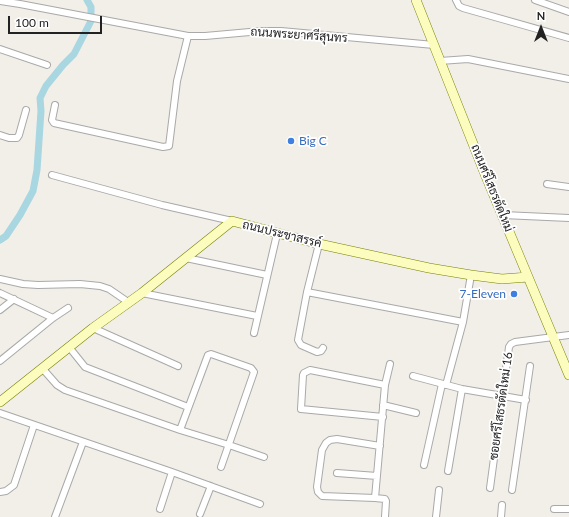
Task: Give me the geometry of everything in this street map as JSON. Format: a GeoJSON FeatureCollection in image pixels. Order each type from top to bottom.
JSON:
{"type":"FeatureCollection","features":[{"type":"Feature","properties":{"kind":"street","name":"ถนนศรีโสธรตัดใหม่"},"geometry":{"type":"LineString","coordinates":[[416,0],[502,214],[569,375]]}},
{"type":"Feature","properties":{"kind":"street"},"geometry":{"type":"LineString","coordinates":[[456,0],[459,6],[463,8],[569,38]]}},
{"type":"Feature","properties":{"kind":"street"},"geometry":{"type":"LineString","coordinates":[[535,0],[569,12]]}},
{"type":"Feature","properties":{"kind":"street","name":"ถนนพระยาศรีสุนทร"},"geometry":{"type":"LineString","coordinates":[[0,1],[20,2],[188,36],[205,36],[261,30],[434,45]]}},
{"type":"Feature","properties":{"kind":"street"},"geometry":{"type":"LineString","coordinates":[[55,104],[52,120],[54,123],[163,147],[169,146],[177,81],[188,36]]}},
{"type":"Feature","properties":{"kind":"street"},"geometry":{"type":"LineString","coordinates":[[0,49],[47,65]]}},
{"type":"Feature","properties":{"kind":"street"},"geometry":{"type":"LineString","coordinates":[[440,60],[468,59],[569,79]]}},
{"type":"Feature","properties":{"kind":"street"},"geometry":{"type":"LineString","coordinates":[[0,135],[9,138],[17,138],[26,110]]}},
{"type":"Feature","properties":{"kind":"street"},"geometry":{"type":"LineString","coordinates":[[52,176],[162,206],[232,221]]}},
{"type":"Feature","properties":{"kind":"street"},"geometry":{"type":"LineString","coordinates":[[547,184],[569,187]]}},
{"type":"Feature","properties":{"kind":"street"},"geometry":{"type":"LineString","coordinates":[[502,214],[569,218]]}},
{"type":"Feature","properties":{"kind":"street","name":"ถนนประชาสรรค์"},"geometry":{"type":"LineString","coordinates":[[0,402],[69,347],[142,293],[232,221],[277,234],[429,268],[502,279],[528,277]]}},
{"type":"Feature","properties":{"kind":"street"},"geometry":{"type":"LineString","coordinates":[[254,333],[277,234]]}},
{"type":"Feature","properties":{"kind":"street"},"geometry":{"type":"LineString","coordinates":[[319,244],[307,292],[298,340],[301,345],[317,352],[321,351],[323,348]]}},
{"type":"Feature","properties":{"kind":"street"},"geometry":{"type":"LineString","coordinates":[[186,258],[267,275]]}},
{"type":"Feature","properties":{"kind":"street"},"geometry":{"type":"LineString","coordinates":[[424,465],[444,385],[463,322],[471,275]]}},
{"type":"Feature","properties":{"kind":"street"},"geometry":{"type":"LineString","coordinates":[[0,279],[23,284],[80,284],[100,286],[109,289],[128,302]]}},
{"type":"Feature","properties":{"kind":"street"},"geometry":{"type":"LineString","coordinates":[[307,292],[463,322]]}},
{"type":"Feature","properties":{"kind":"street"},"geometry":{"type":"LineString","coordinates":[[0,293],[14,298],[53,318]]}},
{"type":"Feature","properties":{"kind":"street"},"geometry":{"type":"LineString","coordinates":[[142,293],[257,316]]}},
{"type":"Feature","properties":{"kind":"street"},"geometry":{"type":"LineString","coordinates":[[0,310],[14,298]]}},
{"type":"Feature","properties":{"kind":"street"},"geometry":{"type":"LineString","coordinates":[[0,361],[53,318],[68,308]]}},
{"type":"Feature","properties":{"kind":"street"},"geometry":{"type":"LineString","coordinates":[[94,328],[178,366]]}},
{"type":"Feature","properties":{"kind":"street"},"geometry":{"type":"LineString","coordinates":[[554,338],[569,335]]}},
{"type":"Feature","properties":{"kind":"street","name":"ซอยศรีโสธรตัดใหม่ 16"},"geometry":{"type":"LineString","coordinates":[[490,488],[509,347],[515,342],[554,338]]}},
{"type":"Feature","properties":{"kind":"street"},"geometry":{"type":"LineString","coordinates":[[69,347],[85,367],[188,407]]}},
{"type":"Feature","properties":{"kind":"street"},"geometry":{"type":"LineString","coordinates":[[180,430],[208,355],[211,354],[251,368],[254,372],[221,467]]}},
{"type":"Feature","properties":{"kind":"street"},"geometry":{"type":"LineString","coordinates":[[375,498],[385,385],[390,364]]}},
{"type":"Feature","properties":{"kind":"street"},"geometry":{"type":"LineString","coordinates":[[512,490],[530,366]]}},
{"type":"Feature","properties":{"kind":"street"},"geometry":{"type":"LineString","coordinates":[[42,368],[56,385],[65,390],[180,430],[264,457]]}},
{"type":"Feature","properties":{"kind":"street"},"geometry":{"type":"LineString","coordinates":[[382,417],[301,408],[302,375],[310,370],[385,385]]}},
{"type":"Feature","properties":{"kind":"street"},"geometry":{"type":"LineString","coordinates":[[413,376],[462,389],[526,400]]}},
{"type":"Feature","properties":{"kind":"street"},"geometry":{"type":"LineString","coordinates":[[448,471],[462,389]]}},
{"type":"Feature","properties":{"kind":"street"},"geometry":{"type":"LineString","coordinates":[[383,405],[416,413]]}},
{"type":"Feature","properties":{"kind":"street"},"geometry":{"type":"LineString","coordinates":[[0,413],[260,504]]}},
{"type":"Feature","properties":{"kind":"street"},"geometry":{"type":"LineString","coordinates":[[0,492],[6,491],[14,485],[34,425]]}},
{"type":"Feature","properties":{"kind":"street"},"geometry":{"type":"LineString","coordinates":[[380,446],[337,439],[330,440],[326,443],[322,450],[317,487],[322,496],[384,499],[386,500],[385,517]]}},
{"type":"Feature","properties":{"kind":"street"},"geometry":{"type":"LineString","coordinates":[[54,517],[83,442]]}},
{"type":"Feature","properties":{"kind":"street"},"geometry":{"type":"LineString","coordinates":[[160,509],[172,472]]}},
{"type":"Feature","properties":{"kind":"street"},"geometry":{"type":"LineString","coordinates":[[337,473],[377,476]]}},
{"type":"Feature","properties":{"kind":"street"},"geometry":{"type":"LineString","coordinates":[[200,514],[211,486]]}},
{"type":"Feature","properties":{"kind":"street"},"geometry":{"type":"LineString","coordinates":[[436,517],[439,490]]}},
{"type":"Feature","properties":{"kind":"street"},"geometry":{"type":"LineString","coordinates":[[501,517],[502,505]]}},
{"type":"Feature","properties":{"kind":"street"},"geometry":{"type":"LineString","coordinates":[[554,508],[569,509]]}},
{"type":"Feature","properties":{"kind":"waterway"},"geometry":{"type":"LineString","coordinates":[[0,240],[6,236],[20,215],[33,191],[37,170],[41,111],[40,98],[46,86],[74,54],[91,21],[91,7],[87,0]]}},
{"type":"Feature","properties":{"kind":"place","name":"Big C"},"geometry":{"type":"Point","coordinates":[291,141]}},
{"type":"Feature","properties":{"kind":"place","name":"7-Eleven"},"geometry":{"type":"Point","coordinates":[514,294]}}]}
